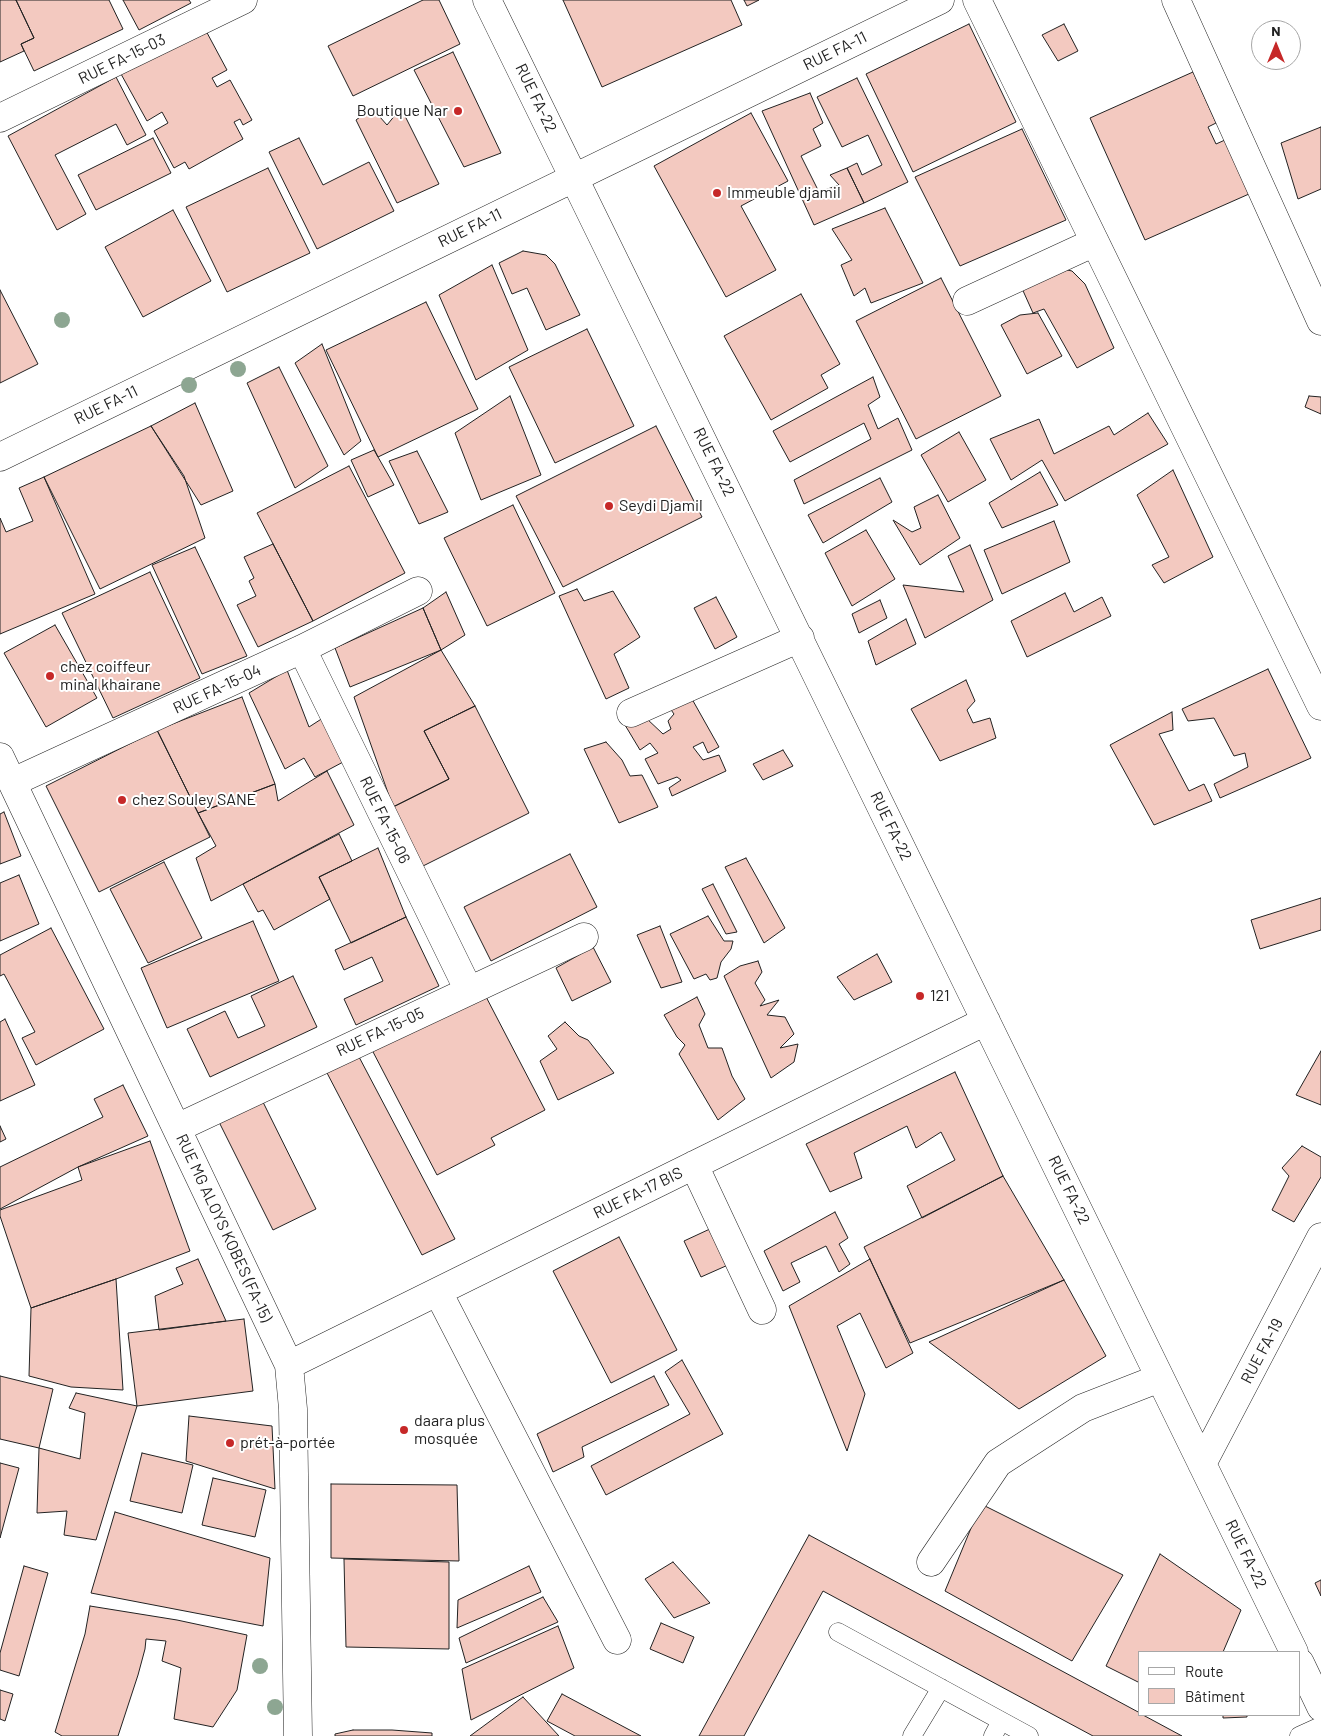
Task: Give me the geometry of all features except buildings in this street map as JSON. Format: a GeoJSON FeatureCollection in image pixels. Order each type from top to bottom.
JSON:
{"type":"FeatureCollection","features":[{"type":"Feature","properties":{"kind":"street","name":"RUE FA-15-03"},"geometry":{"type":"LineString","coordinates":[[1,114],[244,0]]}},
{"type":"Feature","properties":{"kind":"street","name":"RUE FA-11"},"geometry":{"type":"LineString","coordinates":[[0,457],[940,0]]}},
{"type":"Feature","properties":{"kind":"street"},"geometry":{"type":"LineString","coordinates":[[977,0],[1321,706]]}},
{"type":"Feature","properties":{"kind":"street"},"geometry":{"type":"LineString","coordinates":[[1176,0],[1321,320]]}},
{"type":"Feature","properties":{"kind":"street","name":"RUE FA-22"},"geometry":{"type":"LineString","coordinates":[[492,1],[575,178],[1294,1651]]}},
{"type":"Feature","properties":{"kind":"street"},"geometry":{"type":"LineString","coordinates":[[967,302],[1095,242]]}},
{"type":"Feature","properties":{"kind":"street","name":"RUE FA-15-04"},"geometry":{"type":"LineString","coordinates":[[14,782],[302,649],[418,591]]}},
{"type":"Feature","properties":{"kind":"street"},"geometry":{"type":"LineString","coordinates":[[631,713],[800,638]]}},
{"type":"Feature","properties":{"kind":"street","name":"RUE FA-15-06"},"geometry":{"type":"LineString","coordinates":[[302,649],[469,991]]}},
{"type":"Feature","properties":{"kind":"street","name":"RUE MG ALOYS KOBES (FA-15)"},"geometry":{"type":"LineString","coordinates":[[0,756],[14,782],[289,1365],[293,1408],[298,1736]]}},
{"type":"Feature","properties":{"kind":"street","name":"RUE FA-15-05"},"geometry":{"type":"LineString","coordinates":[[177,1128],[584,937]]}},
{"type":"Feature","properties":{"kind":"street","name":"RUE FA-17 BIS"},"geometry":{"type":"LineString","coordinates":[[289,1365],[986,1021]]}},
{"type":"Feature","properties":{"kind":"street"},"geometry":{"type":"LineString","coordinates":[[694,1165],[762,1310]]}},
{"type":"Feature","properties":{"kind":"street","name":"RUE FA-19"},"geometry":{"type":"LineString","coordinates":[[1202,1464],[1321,1237]]}},
{"type":"Feature","properties":{"kind":"street"},"geometry":{"type":"LineString","coordinates":[[438,1292],[617,1640]]}},
{"type":"Feature","properties":{"kind":"street"},"geometry":{"type":"LineString","coordinates":[[931,1562],[998,1463],[1083,1408],[1160,1378]]}},
{"type":"Feature","properties":{"kind":"street"},"geometry":{"type":"LineString","coordinates":[[1301,1665],[1321,1707]]}},
{"type":"Feature","properties":{"kind":"lane"},"geometry":{"type":"LineString","coordinates":[[838,1632],[941,1688],[997,1728],[1029,1736]]}},
{"type":"Feature","properties":{"kind":"lane"},"geometry":{"type":"LineString","coordinates":[[912,1736],[941,1688]]}},
{"type":"Feature","properties":{"kind":"lane"},"geometry":{"type":"LineString","coordinates":[[1299,1736],[1321,1726]]}},
{"type":"Feature","properties":{"kind":"place","name":"Boutique Nar"},"geometry":{"type":"Point","coordinates":[458,111]}},
{"type":"Feature","properties":{"kind":"place","name":"Immeuble djamil"},"geometry":{"type":"Point","coordinates":[717,193]}},
{"type":"Feature","properties":{"kind":"place","name":"Seydi Djamil"},"geometry":{"type":"Point","coordinates":[609,506]}},
{"type":"Feature","properties":{"kind":"place","name":"chez coiffeur minal khairane"},"geometry":{"type":"Point","coordinates":[50,676]}},
{"type":"Feature","properties":{"kind":"place","name":"chez Souley SANE"},"geometry":{"type":"Point","coordinates":[122,800]}},
{"type":"Feature","properties":{"kind":"place","name":"121"},"geometry":{"type":"Point","coordinates":[920,996]}},
{"type":"Feature","properties":{"kind":"place","name":"daara plus mosquée"},"geometry":{"type":"Point","coordinates":[404,1430]}},
{"type":"Feature","properties":{"kind":"place","name":"prét-à-portée"},"geometry":{"type":"Point","coordinates":[230,1443]}}]}
